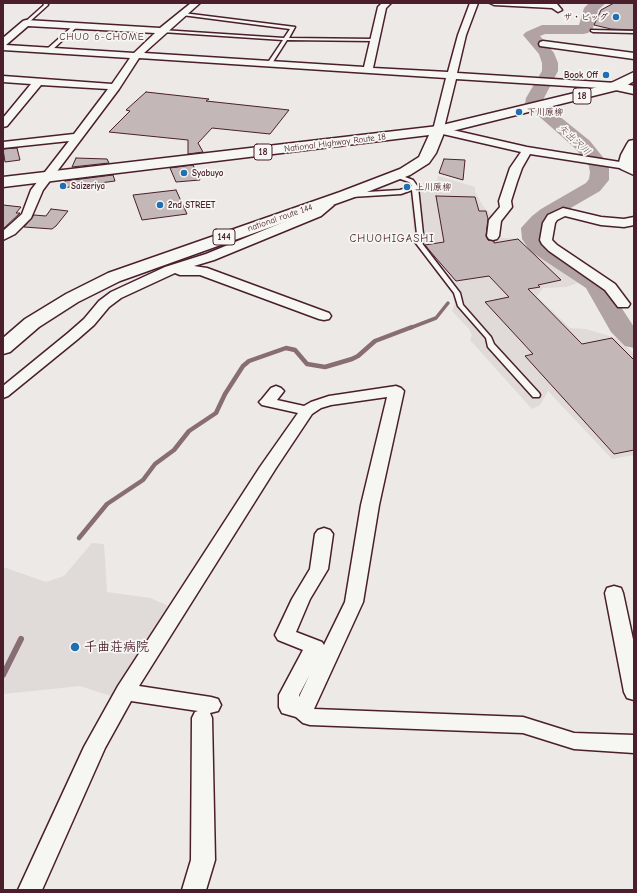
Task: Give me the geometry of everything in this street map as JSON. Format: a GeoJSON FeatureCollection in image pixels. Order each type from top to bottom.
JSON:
{"type":"FeatureCollection","features":[{"type":"Feature","properties":{"kind":"main road","name":"18"},"geometry":{"type":"LineString","coordinates":[[616,86],[634,76]]}},
{"type":"Feature","properties":{"kind":"main road","name":"National Highway Route 18"},"geometry":{"type":"LineString","coordinates":[[3,182],[438,130],[548,105],[616,86]]}},
{"type":"Feature","properties":{"kind":"main road"},"geometry":{"type":"LineString","coordinates":[[616,86],[634,90]]}},
{"type":"Feature","properties":{"kind":"main road","name":"national route 144"},"geometry":{"type":"LineString","coordinates":[[3,348],[32,323],[72,298],[114,277],[325,203],[397,176],[413,168],[424,160],[429,153],[438,130]]}},
{"type":"Feature","properties":{"kind":"main road"},"geometry":{"type":"LineString","coordinates":[[630,168],[628,155],[634,144]]}},
{"type":"Feature","properties":{"kind":"street"},"geometry":{"type":"LineString","coordinates":[[3,236],[11,231],[27,215],[37,190],[46,176],[116,87],[137,55],[162,31],[196,3]]}},
{"type":"Feature","properties":{"kind":"street"},"geometry":{"type":"LineString","coordinates":[[368,70],[382,7],[387,3]]}},
{"type":"Feature","properties":{"kind":"street"},"geometry":{"type":"LineString","coordinates":[[474,3],[462,35],[438,130],[527,150],[630,168]]}},
{"type":"Feature","properties":{"kind":"street"},"geometry":{"type":"LineString","coordinates":[[494,3],[554,6],[558,10]]}},
{"type":"Feature","properties":{"kind":"street"},"geometry":{"type":"LineString","coordinates":[[3,43],[26,23],[162,31]]}},
{"type":"Feature","properties":{"kind":"street"},"geometry":{"type":"LineString","coordinates":[[543,44],[634,56]]}},
{"type":"Feature","properties":{"kind":"street"},"geometry":{"type":"LineString","coordinates":[[3,47],[616,86]]}},
{"type":"Feature","properties":{"kind":"street"},"geometry":{"type":"LineString","coordinates":[[3,79],[116,87]]}},
{"type":"Feature","properties":{"kind":"street"},"geometry":{"type":"LineString","coordinates":[[3,124],[38,82]]}},
{"type":"Feature","properties":{"kind":"street"},"geometry":{"type":"LineString","coordinates":[[3,145],[78,137]]}},
{"type":"Feature","properties":{"kind":"street"},"geometry":{"type":"LineString","coordinates":[[493,236],[494,220],[506,207],[510,182],[516,168],[527,150]]}},
{"type":"Feature","properties":{"kind":"street"},"geometry":{"type":"LineString","coordinates":[[3,393],[73,336],[89,322],[104,304],[116,295],[163,274],[210,257],[317,213],[328,205],[325,203]]}},
{"type":"Feature","properties":{"kind":"street"},"geometry":{"type":"LineString","coordinates":[[624,304],[610,287],[553,248],[546,240],[549,223],[552,218],[556,214],[563,212],[601,221],[624,223],[634,221]]}},
{"type":"Feature","properties":{"kind":"street"},"geometry":{"type":"LineString","coordinates":[[163,274],[186,270],[202,271],[324,316]]}},
{"type":"Feature","properties":{"kind":"street"},"geometry":{"type":"LineString","coordinates":[[276,391],[267,402],[307,411]]}},
{"type":"Feature","properties":{"kind":"street"},"geometry":{"type":"LineString","coordinates":[[30,890],[95,747],[125,692],[264,474],[307,411],[316,405],[329,401],[396,391],[370,505],[354,602],[303,711]]}},
{"type":"Feature","properties":{"kind":"street"},"geometry":{"type":"LineString","coordinates":[[324,534],[319,568],[301,599],[285,635],[315,647],[288,695],[289,707],[303,711],[310,717],[524,725],[574,741],[634,744]]}},
{"type":"Feature","properties":{"kind":"street"},"geometry":{"type":"LineString","coordinates":[[614,593],[634,692]]}},
{"type":"Feature","properties":{"kind":"street"},"geometry":{"type":"LineString","coordinates":[[125,692],[206,711],[203,860],[194,890]]}},
{"type":"Feature","properties":{"kind":"lane"},"geometry":{"type":"LineString","coordinates":[[26,23],[46,5],[45,3]]}},
{"type":"Feature","properties":{"kind":"lane"},"geometry":{"type":"LineString","coordinates":[[183,14],[293,28],[269,64]]}},
{"type":"Feature","properties":{"kind":"lane"},"geometry":{"type":"LineString","coordinates":[[49,50],[76,26]]}},
{"type":"Feature","properties":{"kind":"lane"},"geometry":{"type":"LineString","coordinates":[[162,31],[286,38],[374,40]]}},
{"type":"Feature","properties":{"kind":"lane"},"geometry":{"type":"LineString","coordinates":[[593,32],[634,32]]}},
{"type":"Feature","properties":{"kind":"lane"},"geometry":{"type":"LineString","coordinates":[[397,176],[411,181],[415,187],[420,234],[418,242],[457,293],[460,305],[489,338],[491,345],[536,395]]}},
{"type":"Feature","properties":{"kind":"lane"},"geometry":{"type":"LineString","coordinates":[[346,195],[401,192],[415,187]]}},
{"type":"Feature","properties":{"kind":"shaded area"},"geometry":{"type":"Polygon","coordinates":[[[438,176],[475,187],[475,192],[483,206],[493,217],[490,237],[520,239],[527,247],[578,283],[566,287],[543,288],[537,296],[570,328],[586,329],[619,339],[634,354],[634,455],[612,459],[548,391],[540,405],[532,409],[470,340],[472,335],[469,329],[452,311],[455,303],[452,293],[415,242],[410,193],[422,191],[423,183],[436,184],[438,176]]]}},
{"type":"Feature","properties":{"kind":"shaded area","name":"千曲荘病院"},"geometry":{"type":"Polygon","coordinates":[[[92,543],[104,544],[107,592],[150,598],[173,608],[114,697],[80,686],[3,694],[3,567],[46,582],[64,576],[92,543]]]}},
{"type":"Feature","properties":{"kind":"building","name":"ザ・ビッグ"},"geometry":{"type":"Polygon","coordinates":[[[614,3],[634,3],[634,30],[611,29],[594,25],[601,10],[614,3]]]}},
{"type":"Feature","properties":{"kind":"building"},"geometry":{"type":"Polygon","coordinates":[[[146,92],[209,99],[206,101],[289,110],[270,134],[212,128],[198,143],[203,152],[188,154],[188,140],[109,132],[130,111],[126,110],[146,92]]]}},
{"type":"Feature","properties":{"kind":"building"},"geometry":{"type":"Polygon","coordinates":[[[17,148],[20,160],[5,162],[3,149],[17,148]]]}},
{"type":"Feature","properties":{"kind":"building"},"geometry":{"type":"Polygon","coordinates":[[[76,158],[107,159],[109,163],[72,167],[76,158]]]}},
{"type":"Feature","properties":{"kind":"building"},"geometry":{"type":"Polygon","coordinates":[[[444,159],[465,160],[463,180],[439,173],[444,159]]]}},
{"type":"Feature","properties":{"kind":"building","name":"Syabuyo"},"geometry":{"type":"Polygon","coordinates":[[[193,165],[200,180],[176,182],[170,168],[193,165]]]}},
{"type":"Feature","properties":{"kind":"building"},"geometry":{"type":"Polygon","coordinates":[[[113,175],[115,181],[62,188],[65,181],[113,175]]]}},
{"type":"Feature","properties":{"kind":"building","name":"2nd STREET"},"geometry":{"type":"Polygon","coordinates":[[[176,190],[187,214],[142,220],[133,195],[176,190]]]}},
{"type":"Feature","properties":{"kind":"building"},"geometry":{"type":"Polygon","coordinates":[[[436,196],[475,197],[479,211],[486,211],[488,219],[486,236],[488,240],[494,241],[494,243],[518,239],[561,280],[538,285],[540,287],[528,289],[582,344],[612,338],[634,360],[634,450],[614,454],[525,356],[533,354],[485,302],[509,297],[489,276],[456,281],[425,245],[444,242],[436,196]]]}},
{"type":"Feature","properties":{"kind":"building"},"geometry":{"type":"Polygon","coordinates":[[[3,205],[21,207],[16,213],[20,213],[3,229],[3,205]]]}},
{"type":"Feature","properties":{"kind":"building"},"geometry":{"type":"Polygon","coordinates":[[[51,209],[68,211],[52,229],[24,227],[34,215],[46,216],[51,209]]]}},
{"type":"Feature","properties":{"kind":"waterway"},"geometry":{"type":"LineString","coordinates":[[27,24],[49,3]]}},
{"type":"Feature","properties":{"kind":"waterway","name":"矢出沢川"},"geometry":{"type":"LineString","coordinates":[[599,3],[591,8],[586,28],[583,30],[542,29],[531,35],[546,53],[550,63],[550,71],[535,98],[534,104],[583,145],[599,165],[600,173],[599,180],[593,187],[548,213],[539,220],[532,228],[533,239],[538,246],[594,283],[602,294],[620,327],[634,341]]}},
{"type":"Feature","properties":{"kind":"waterway"},"geometry":{"type":"LineString","coordinates":[[410,328],[436,318],[448,303]]}},
{"type":"Feature","properties":{"kind":"waterway"},"geometry":{"type":"LineString","coordinates":[[79,538],[107,504],[143,480],[155,464],[174,450],[189,431],[216,413],[225,394],[243,366],[249,361],[286,348],[295,350],[307,364],[325,367],[352,359],[358,356],[375,341],[412,327]]}},
{"type":"Feature","properties":{"kind":"waterway"},"geometry":{"type":"LineString","coordinates":[[3,675],[21,639]]}},
{"type":"Feature","properties":{"kind":"place","name":"ザ・ビッグ"},"geometry":{"type":"Point","coordinates":[616,17]}},
{"type":"Feature","properties":{"kind":"place","name":"Book Off"},"geometry":{"type":"Point","coordinates":[606,75]}},
{"type":"Feature","properties":{"kind":"place","name":"下川原柳"},"geometry":{"type":"Point","coordinates":[519,112]}},
{"type":"Feature","properties":{"kind":"place","name":"Syabuyo"},"geometry":{"type":"Point","coordinates":[184,173]}},
{"type":"Feature","properties":{"kind":"place","name":"Saizeriya"},"geometry":{"type":"Point","coordinates":[63,186]}},
{"type":"Feature","properties":{"kind":"place","name":"上川原柳"},"geometry":{"type":"Point","coordinates":[407,187]}},
{"type":"Feature","properties":{"kind":"place","name":"2nd STREET"},"geometry":{"type":"Point","coordinates":[160,205]}},
{"type":"Feature","properties":{"kind":"place","name":"千曲荘病院"},"geometry":{"type":"Point","coordinates":[75,647]}},
{"type":"Feature","properties":{"kind":"district","name":"CHUO 6-CHOME"},"geometry":{"type":"Point","coordinates":[102,37]}},
{"type":"Feature","properties":{"kind":"district","name":"CHUOHIGASHI"},"geometry":{"type":"Point","coordinates":[392,239]}}]}
